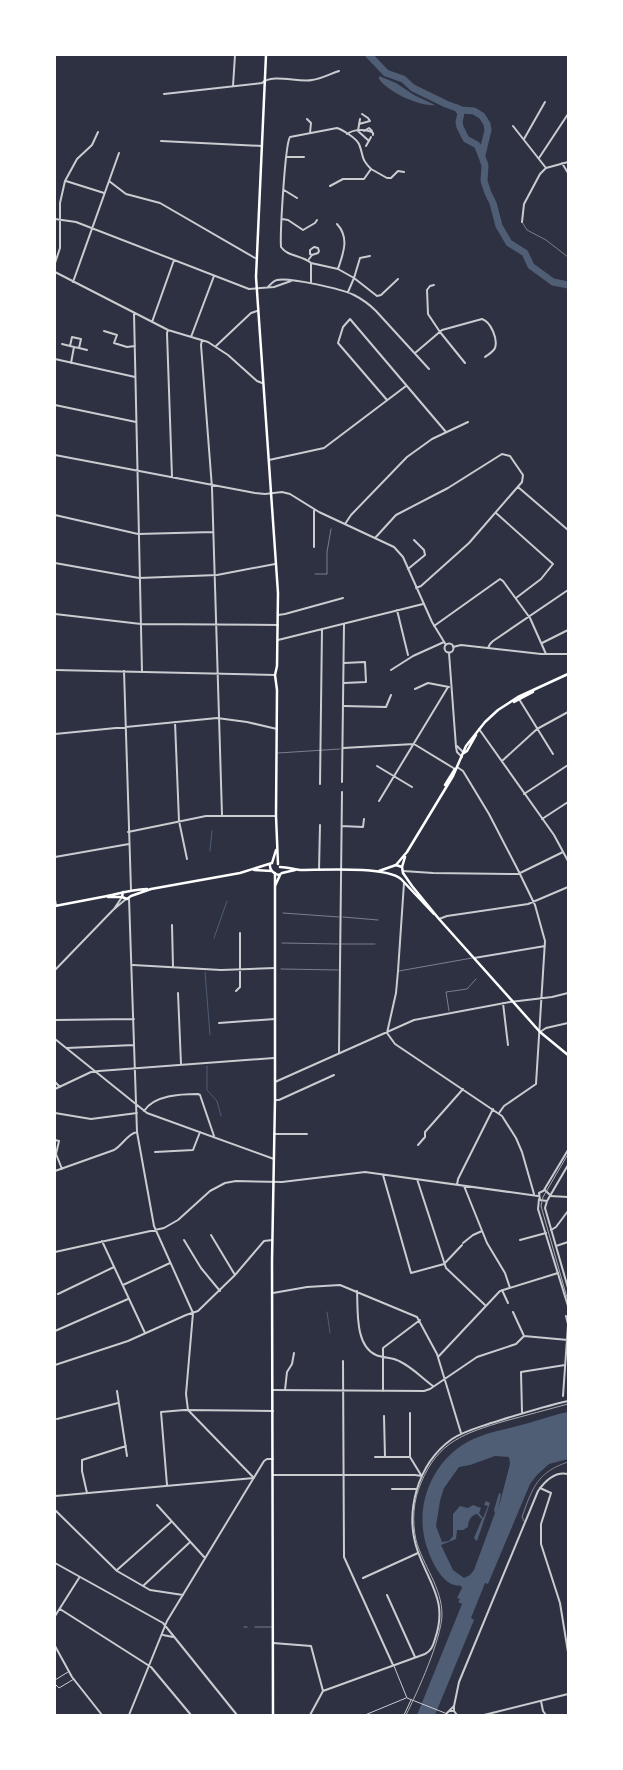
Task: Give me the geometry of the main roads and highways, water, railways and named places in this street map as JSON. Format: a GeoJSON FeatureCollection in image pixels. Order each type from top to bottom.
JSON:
{"type":"FeatureCollection","features":[{"type":"Feature","properties":{"kind":"main road"},"geometry":{"type":"LineString","coordinates":[[266,55],[255,258],[278,615],[277,666],[275,675],[277,729],[276,849],[281,874],[274,888]]}},
{"type":"Feature","properties":{"kind":"main road"},"geometry":{"type":"LineString","coordinates":[[439,919],[403,872],[402,867],[408,852],[466,747],[479,729],[492,715],[510,703],[568,674]]}},
{"type":"Feature","properties":{"kind":"main road"},"geometry":{"type":"LineString","coordinates":[[276,849],[271,863],[272,871],[275,874],[281,874],[296,870]]}},
{"type":"Feature","properties":{"kind":"main road"},"geometry":{"type":"LineString","coordinates":[[408,852],[392,871],[439,919],[540,1032],[568,1055]]}},
{"type":"Feature","properties":{"kind":"main road"},"geometry":{"type":"LineString","coordinates":[[104,897],[122,897],[151,889],[252,870],[271,863],[296,870],[341,870],[396,875],[403,872]]}},
{"type":"Feature","properties":{"kind":"main road"},"geometry":{"type":"LineString","coordinates":[[252,870],[272,871],[279,866]]}},
{"type":"Feature","properties":{"kind":"main road"},"geometry":{"type":"LineString","coordinates":[[273,1715],[272,1240],[275,1100],[274,888],[275,874],[279,866]]}},
{"type":"Feature","properties":{"kind":"main road"},"geometry":{"type":"LineString","coordinates":[[379,872],[395,866],[402,867]]}},
{"type":"Feature","properties":{"kind":"main road"},"geometry":{"type":"LineString","coordinates":[[55,905],[123,892],[129,895]]}},
{"type":"Feature","properties":{"kind":"main road"},"geometry":{"type":"LineString","coordinates":[[122,897],[123,892]]}},
{"type":"Feature","properties":{"kind":"water"},"geometry":{"type":"Polygon","coordinates":[[[379,76],[396,83],[414,95],[435,105],[421,104],[405,98],[383,84],[379,76]]]}},
{"type":"Feature","properties":{"kind":"water"},"geometry":{"type":"Polygon","coordinates":[[[568,1412],[568,1459],[549,1464],[530,1484],[488,1584],[485,1583],[471,1618],[474,1620],[435,1715],[417,1715],[462,1604],[458,1602],[460,1599],[457,1598],[462,1588],[461,1586],[449,1583],[439,1572],[430,1557],[424,1536],[422,1520],[424,1505],[434,1476],[443,1463],[466,1443],[490,1433],[568,1412]],[[495,1456],[459,1467],[444,1488],[436,1526],[442,1542],[449,1541],[453,1536],[453,1514],[460,1506],[468,1508],[473,1505],[481,1508],[479,1513],[483,1518],[488,1506],[484,1505],[486,1501],[490,1503],[477,1541],[474,1538],[482,1519],[477,1514],[470,1519],[468,1527],[463,1530],[457,1530],[456,1539],[441,1545],[453,1570],[464,1578],[474,1570],[495,1513],[494,1510],[499,1493],[501,1494],[498,1510],[510,1464],[509,1457],[495,1456]]]}},
{"type":"Feature","properties":{"kind":"waterway"},"geometry":{"type":"LineString","coordinates":[[369,55],[386,73],[403,79],[413,88],[446,104],[462,110],[474,111],[482,116],[488,130],[482,155]]}},
{"type":"Feature","properties":{"kind":"waterway"},"geometry":{"type":"LineString","coordinates":[[457,108],[461,113],[459,122],[466,139],[477,145],[479,149],[485,165],[484,181],[493,203],[499,226],[509,243],[525,253],[531,266],[553,282],[568,285]]}},
{"type":"Feature","properties":{"kind":"waterway"},"geometry":{"type":"LineString","coordinates":[[210,851],[212,831]]}},
{"type":"Feature","properties":{"kind":"waterway"},"geometry":{"type":"LineString","coordinates":[[214,938],[227,901]]}},
{"type":"Feature","properties":{"kind":"waterway"},"geometry":{"type":"LineString","coordinates":[[205,972],[210,1035]]}},
{"type":"Feature","properties":{"kind":"waterway"},"geometry":{"type":"LineString","coordinates":[[207,1066],[207,1090],[217,1101],[221,1116]]}},
{"type":"Feature","properties":{"kind":"waterway"},"geometry":{"type":"LineString","coordinates":[[327,1312],[330,1333]]}},
{"type":"Feature","properties":{"kind":"tram line"},"geometry":{"type":"LineString","coordinates":[[568,1154],[543,1197],[541,1206],[568,1301]]}},
{"type":"Feature","properties":{"kind":"tram line"},"geometry":{"type":"LineString","coordinates":[[406,1715],[438,1638],[442,1615],[439,1595],[419,1550],[414,1526],[416,1497],[428,1469],[445,1448],[465,1435],[505,1421],[568,1404]]}}]}
